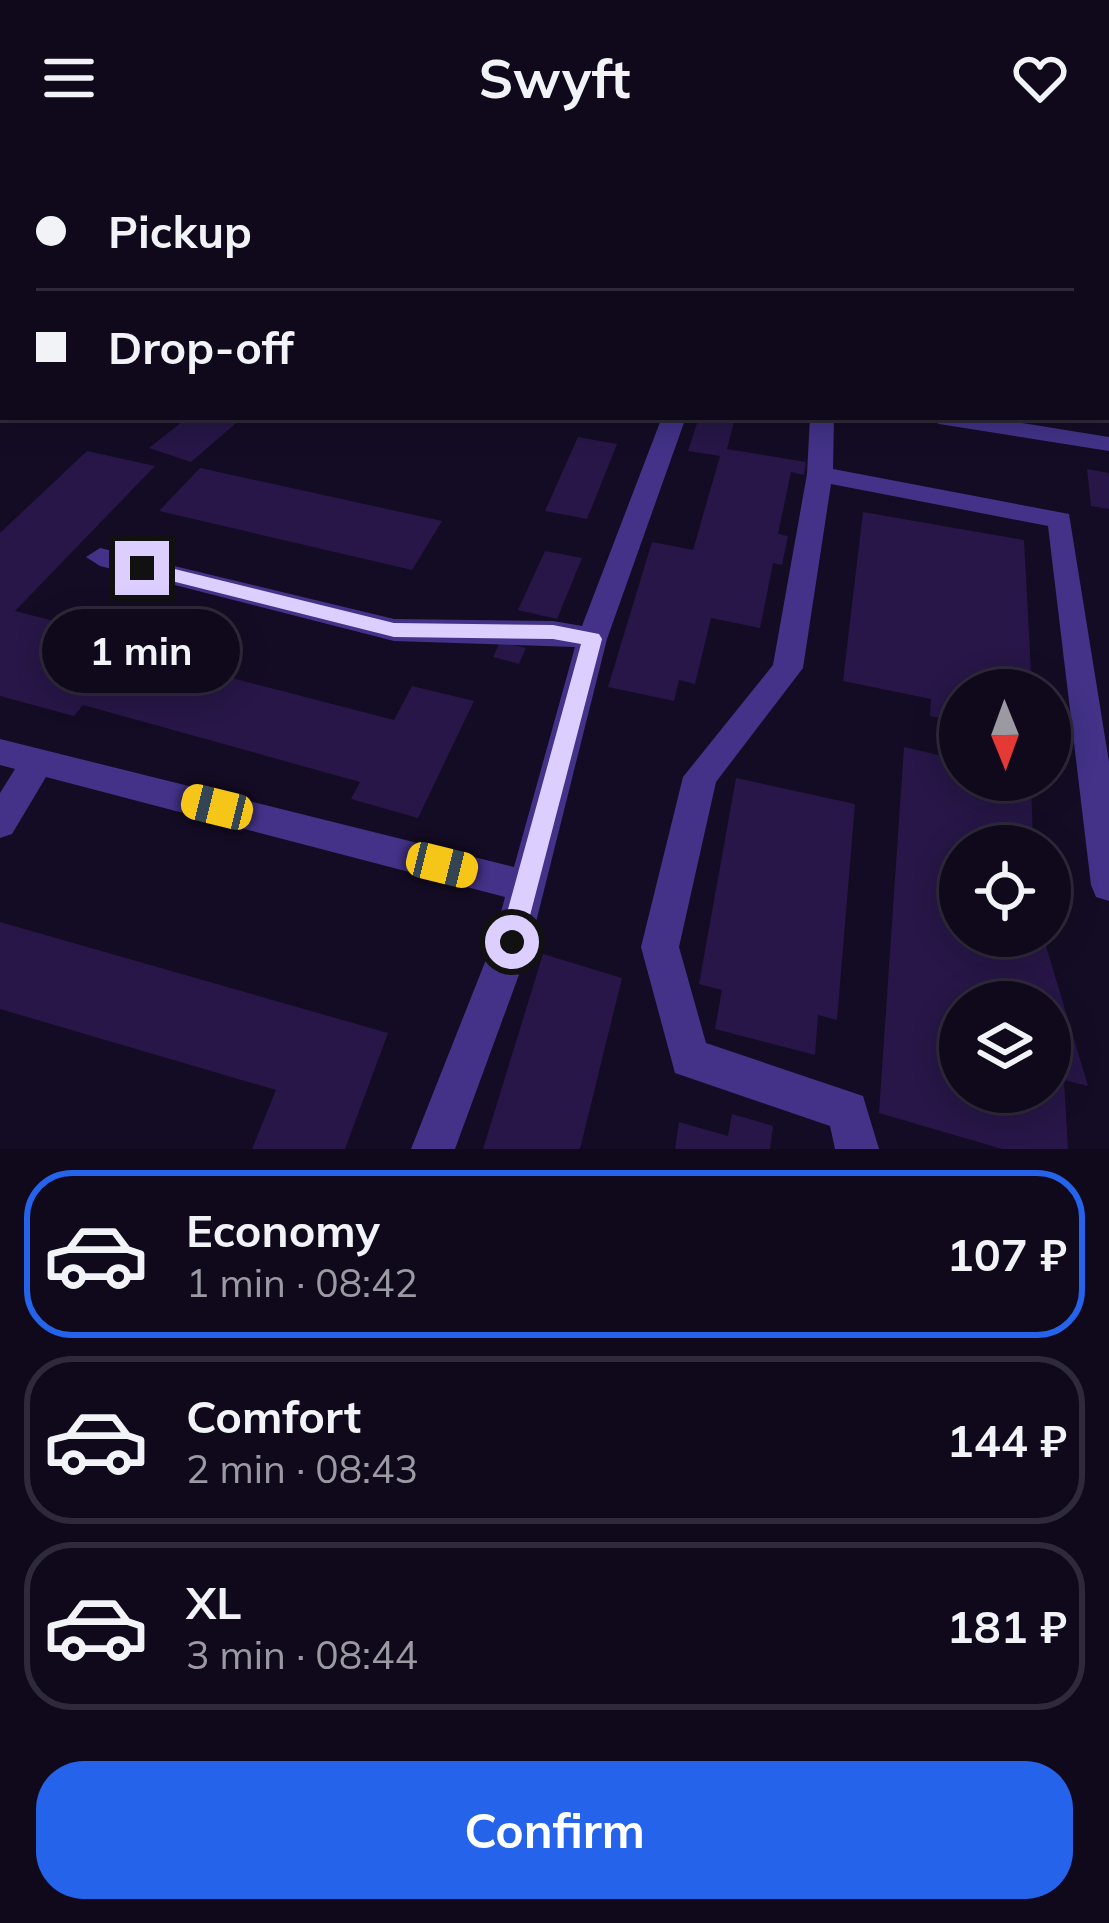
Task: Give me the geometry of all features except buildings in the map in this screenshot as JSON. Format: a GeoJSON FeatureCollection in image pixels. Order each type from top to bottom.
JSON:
{"type":"FeatureCollection","features":[{"type":"Feature","properties":{"kind":"street"},"geometry":{"type":"LineString","coordinates":[[433,1149],[512,942],[592,639],[673,420]]}},
{"type":"Feature","properties":{"kind":"street"},"geometry":{"type":"LineString","coordinates":[[822,420],[820,475],[788,668],[700,777],[660,947],[690,1058],[848,1111],[857,1149]]}},
{"type":"Feature","properties":{"kind":"street"},"geometry":{"type":"LineString","coordinates":[[958,420],[1109,444]]}},
{"type":"Feature","properties":{"kind":"street"},"geometry":{"type":"LineString","coordinates":[[820,475],[1060,520],[1109,885]]}},
{"type":"Feature","properties":{"kind":"street"},"geometry":{"type":"LineString","coordinates":[[100,557],[394,630],[553,632],[592,639]]}},
{"type":"Feature","properties":{"kind":"street"},"geometry":{"type":"LineString","coordinates":[[0,752],[526,886]]}},
{"type":"Feature","properties":{"kind":"street"},"geometry":{"type":"LineString","coordinates":[[0,823],[38,761]]}},
{"type":"Feature","properties":{"kind":"route"},"geometry":{"type":"LineString","coordinates":[[142,568],[394,630],[553,632],[592,639],[512,942]]}}]}
